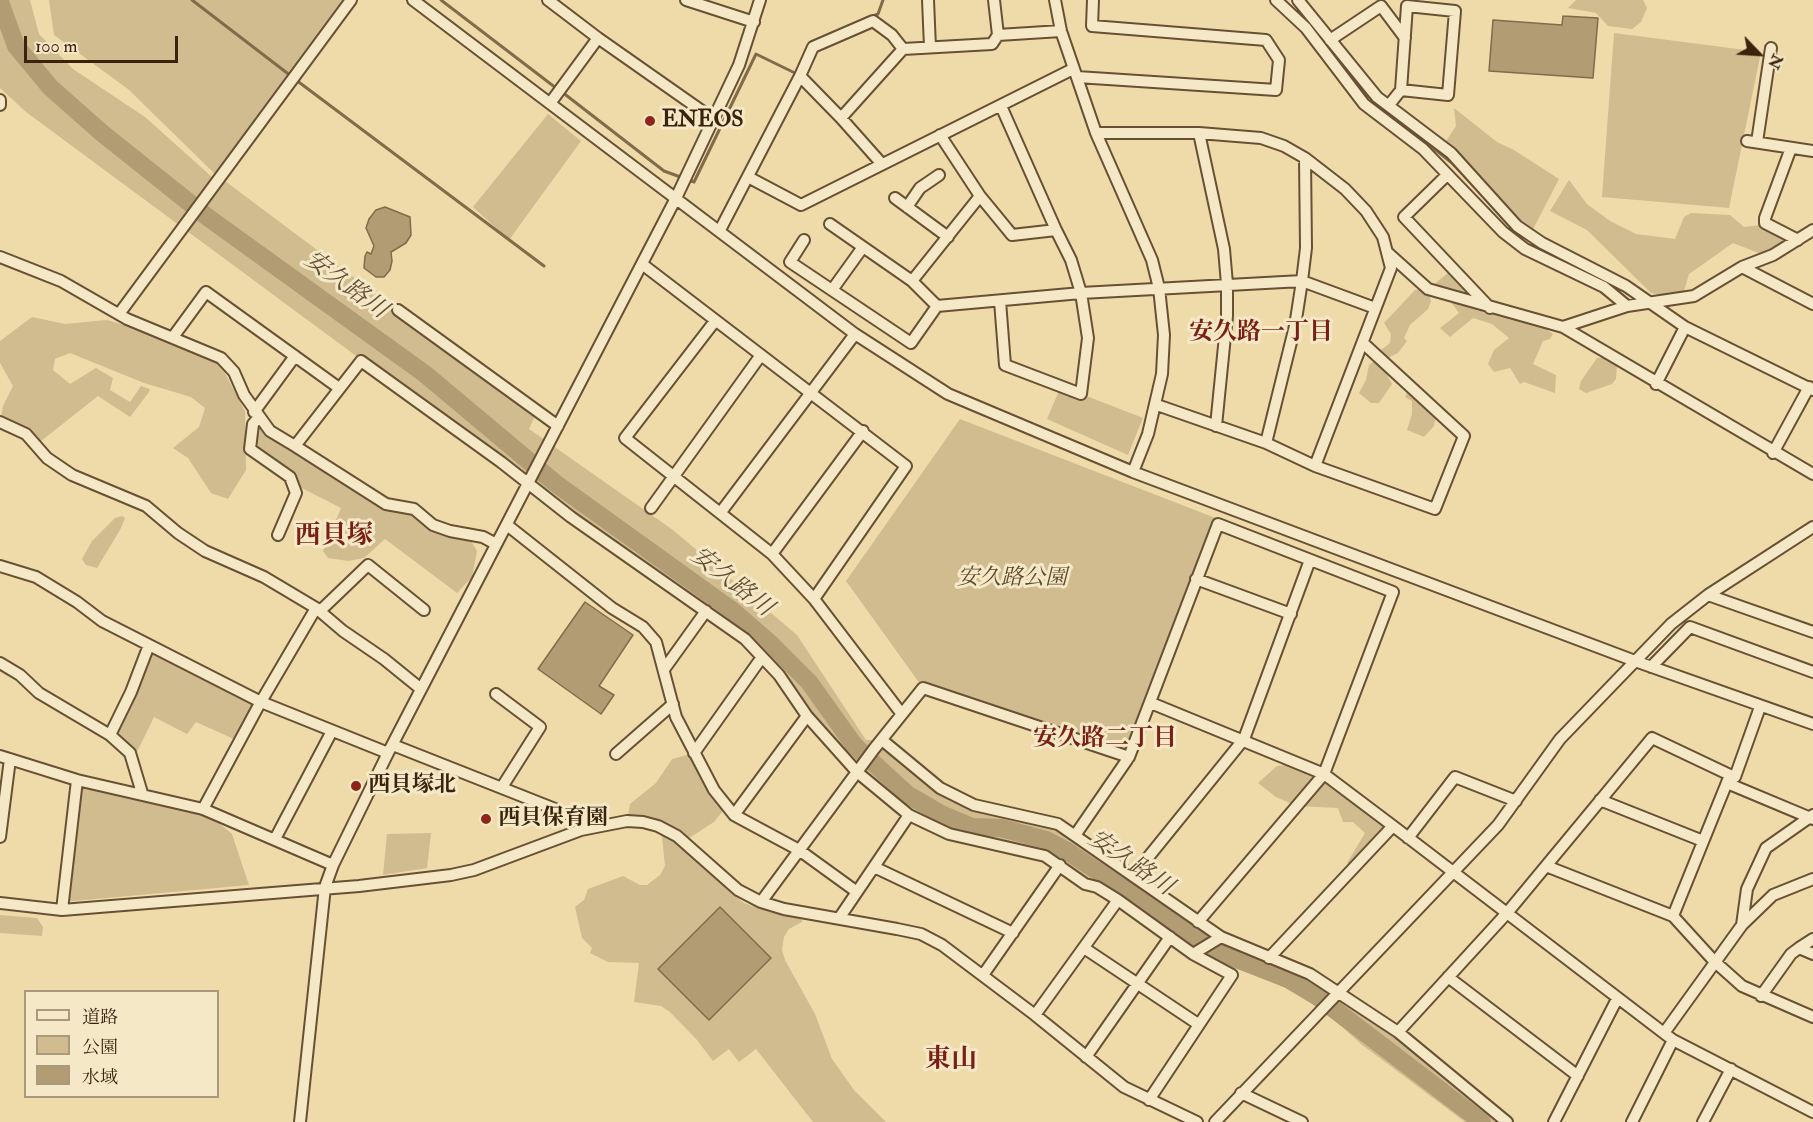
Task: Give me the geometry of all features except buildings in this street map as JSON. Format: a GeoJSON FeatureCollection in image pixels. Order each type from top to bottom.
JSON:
{"type":"FeatureCollection","features":[{"type":"Feature","properties":{"kind":"street"},"geometry":{"type":"LineString","coordinates":[[119,314],[351,0]]}},
{"type":"Feature","properties":{"kind":"street"},"geometry":{"type":"LineString","coordinates":[[413,0],[551,102],[855,334],[948,394],[1132,472],[1651,667],[1813,724]]}},
{"type":"Feature","properties":{"kind":"street"},"geometry":{"type":"LineString","coordinates":[[548,0],[712,118]]}},
{"type":"Feature","properties":{"kind":"street"},"geometry":{"type":"LineString","coordinates":[[686,0],[754,22]]}},
{"type":"Feature","properties":{"kind":"street"},"geometry":{"type":"LineString","coordinates":[[300,1122],[326,887],[333,865],[390,749],[676,198],[739,65],[760,0]]}},
{"type":"Feature","properties":{"kind":"street"},"geometry":{"type":"LineString","coordinates":[[928,0],[930,47]]}},
{"type":"Feature","properties":{"kind":"street"},"geometry":{"type":"LineString","coordinates":[[841,118],[903,49],[992,44],[998,35],[994,0]]}},
{"type":"Feature","properties":{"kind":"street"},"geometry":{"type":"LineString","coordinates":[[1055,0],[1061,31],[1096,133],[1152,260],[1159,288],[1164,336],[1162,374],[1156,405],[1132,472]]}},
{"type":"Feature","properties":{"kind":"street"},"geometry":{"type":"LineString","coordinates":[[748,177],[801,205],[881,163],[1075,73],[1276,90],[1279,60],[1266,40],[1092,26],[1093,0]]}},
{"type":"Feature","properties":{"kind":"street"},"geometry":{"type":"LineString","coordinates":[[1276,0],[1306,28],[1364,104],[1423,149],[1477,206],[1525,249],[1604,288],[1627,306]]}},
{"type":"Feature","properties":{"kind":"street"},"geometry":{"type":"LineString","coordinates":[[1298,0],[1361,80],[1451,153],[1517,226],[1542,243],[1626,286],[1685,327],[1811,388],[1773,453]]}},
{"type":"Feature","properties":{"kind":"street"},"geometry":{"type":"LineString","coordinates":[[1330,40],[1380,6],[1405,38]]}},
{"type":"Feature","properties":{"kind":"street"},"geometry":{"type":"LineString","coordinates":[[1389,105],[1401,90],[1407,6],[1455,11],[1448,95],[1401,90]]}},
{"type":"Feature","properties":{"kind":"street"},"geometry":{"type":"LineString","coordinates":[[720,230],[813,47],[873,21],[892,35],[903,49]]}},
{"type":"Feature","properties":{"kind":"street"},"geometry":{"type":"LineString","coordinates":[[1306,28],[1316,22]]}},
{"type":"Feature","properties":{"kind":"street"},"geometry":{"type":"LineString","coordinates":[[998,35],[1061,31]]}},
{"type":"Feature","properties":{"kind":"street"},"geometry":{"type":"LineString","coordinates":[[551,102],[598,38]]}},
{"type":"Feature","properties":{"kind":"street"},"geometry":{"type":"LineString","coordinates":[[1771,48],[1752,142],[1813,151]]}},
{"type":"Feature","properties":{"kind":"street"},"geometry":{"type":"LineString","coordinates":[[800,76],[881,163]]}},
{"type":"Feature","properties":{"kind":"street"},"geometry":{"type":"LineString","coordinates":[[0,100],[0,105]]}},
{"type":"Feature","properties":{"kind":"street"},"geometry":{"type":"LineString","coordinates":[[1000,301],[1005,365],[1081,394],[1088,338],[1081,293],[1071,260],[1001,106]]}},
{"type":"Feature","properties":{"kind":"street"},"geometry":{"type":"LineString","coordinates":[[1096,133],[1199,133],[1261,138],[1284,146],[1305,158],[1345,189],[1366,211],[1383,237],[1391,268],[1315,466]]}},
{"type":"Feature","properties":{"kind":"street"},"geometry":{"type":"LineString","coordinates":[[1199,133],[1224,249],[1227,284],[1227,316],[1216,426]]}},
{"type":"Feature","properties":{"kind":"street"},"geometry":{"type":"LineString","coordinates":[[940,135],[980,196],[1012,235],[1056,230]]}},
{"type":"Feature","properties":{"kind":"street"},"geometry":{"type":"LineString","coordinates":[[1791,148],[1765,218],[1765,224],[1798,240]]}},
{"type":"Feature","properties":{"kind":"street"},"geometry":{"type":"LineString","coordinates":[[1266,443],[1295,326],[1302,280],[1306,248],[1305,158]]}},
{"type":"Feature","properties":{"kind":"street"},"geometry":{"type":"LineString","coordinates":[[1447,174],[1404,218],[1491,308]]}},
{"type":"Feature","properties":{"kind":"street"},"geometry":{"type":"LineString","coordinates":[[908,207],[920,188],[939,175]]}},
{"type":"Feature","properties":{"kind":"street"},"geometry":{"type":"LineString","coordinates":[[1477,206],[1489,195]]}},
{"type":"Feature","properties":{"kind":"street"},"geometry":{"type":"LineString","coordinates":[[912,281],[980,196]]}},
{"type":"Feature","properties":{"kind":"street"},"geometry":{"type":"LineString","coordinates":[[895,198],[948,237]]}},
{"type":"Feature","properties":{"kind":"street"},"geometry":{"type":"LineString","coordinates":[[830,224],[912,281],[938,306],[1081,293],[1302,280],[1375,308]]}},
{"type":"Feature","properties":{"kind":"street"},"geometry":{"type":"LineString","coordinates":[[1563,327],[1627,306],[1694,296],[1742,267],[1773,255],[1813,230]]}},
{"type":"Feature","properties":{"kind":"street"},"geometry":{"type":"LineString","coordinates":[[804,240],[790,262],[911,344],[938,306]]}},
{"type":"Feature","properties":{"kind":"street"},"geometry":{"type":"LineString","coordinates":[[832,290],[863,248]]}},
{"type":"Feature","properties":{"kind":"street"},"geometry":{"type":"LineString","coordinates":[[1388,253],[1428,289],[1563,327],[1773,453],[1813,474]]}},
{"type":"Feature","properties":{"kind":"street"},"geometry":{"type":"LineString","coordinates":[[0,257],[61,281],[119,314],[221,358],[234,372],[257,414],[270,431],[386,504],[414,509],[433,525],[450,531],[483,537],[496,544]]}},
{"type":"Feature","properties":{"kind":"street"},"geometry":{"type":"LineString","coordinates":[[642,264],[906,466],[814,599]]}},
{"type":"Feature","properties":{"kind":"street"},"geometry":{"type":"LineString","coordinates":[[1742,267],[1813,304]]}},
{"type":"Feature","properties":{"kind":"street"},"geometry":{"type":"LineString","coordinates":[[172,337],[206,292],[339,388]]}},
{"type":"Feature","properties":{"kind":"street"},"geometry":{"type":"LineString","coordinates":[[398,310],[558,426]]}},
{"type":"Feature","properties":{"kind":"street"},"geometry":{"type":"LineString","coordinates":[[715,321],[626,438],[772,554],[814,599],[901,713]]}},
{"type":"Feature","properties":{"kind":"street"},"geometry":{"type":"LineString","coordinates":[[1656,384],[1685,327]]}},
{"type":"Feature","properties":{"kind":"street"},"geometry":{"type":"LineString","coordinates":[[721,512],[855,334]]}},
{"type":"Feature","properties":{"kind":"street"},"geometry":{"type":"LineString","coordinates":[[1156,405],[1266,443],[1315,466],[1435,510],[1464,436],[1363,343]]}},
{"type":"Feature","properties":{"kind":"street"},"geometry":{"type":"LineString","coordinates":[[651,508],[760,355]]}},
{"type":"Feature","properties":{"kind":"street"},"geometry":{"type":"LineString","coordinates":[[278,535],[296,493],[290,477],[250,449],[253,424],[257,414],[295,356]]}},
{"type":"Feature","properties":{"kind":"street"},"geometry":{"type":"LineString","coordinates":[[295,446],[361,362],[528,483],[571,517],[745,639],[779,675],[807,716],[857,772],[909,815],[949,834],[1045,856],[1085,884],[1097,887],[1170,937],[1232,975],[1149,1100]]}},
{"type":"Feature","properties":{"kind":"street"},"geometry":{"type":"LineString","coordinates":[[0,422],[26,434],[47,458],[72,475],[146,506],[178,533],[206,551],[264,577],[318,610],[421,689]]}},
{"type":"Feature","properties":{"kind":"street"},"geometry":{"type":"LineString","coordinates":[[772,554],[863,431]]}},
{"type":"Feature","properties":{"kind":"street"},"geometry":{"type":"LineString","coordinates":[[1076,834],[1129,757],[1218,524],[1393,592],[1324,774],[1198,922]]}},
{"type":"Feature","properties":{"kind":"street"},"geometry":{"type":"LineString","coordinates":[[507,525],[612,608],[643,627],[656,642],[665,668],[676,717],[714,790],[734,815],[800,850],[857,892]]}},
{"type":"Feature","properties":{"kind":"street"},"geometry":{"type":"LineString","coordinates":[[1215,1122],[1498,825],[1560,740],[1671,624],[1708,595],[1812,529]]}},
{"type":"Feature","properties":{"kind":"street"},"geometry":{"type":"LineString","coordinates":[[1133,876],[1244,740],[1310,560]]}},
{"type":"Feature","properties":{"kind":"street"},"geometry":{"type":"LineString","coordinates":[[203,809],[261,702],[318,610],[368,565],[424,610]]}},
{"type":"Feature","properties":{"kind":"street"},"geometry":{"type":"LineString","coordinates":[[0,566],[36,577],[78,602],[102,621],[261,702],[332,731],[502,787],[598,826]]}},
{"type":"Feature","properties":{"kind":"street"},"geometry":{"type":"LineString","coordinates":[[1196,579],[1291,614]]}},
{"type":"Feature","properties":{"kind":"street"},"geometry":{"type":"LineString","coordinates":[[1708,595],[1813,632]]}},
{"type":"Feature","properties":{"kind":"street"},"geometry":{"type":"LineString","coordinates":[[665,668],[706,611]]}},
{"type":"Feature","properties":{"kind":"street"},"geometry":{"type":"LineString","coordinates":[[1651,667],[1690,627],[1813,672]]}},
{"type":"Feature","properties":{"kind":"street"},"geometry":{"type":"LineString","coordinates":[[110,735],[131,693],[149,645]]}},
{"type":"Feature","properties":{"kind":"street"},"geometry":{"type":"LineString","coordinates":[[694,753],[762,657]]}},
{"type":"Feature","properties":{"kind":"street"},"geometry":{"type":"LineString","coordinates":[[0,663],[20,675],[39,693],[110,735],[130,753],[142,793]]}},
{"type":"Feature","properties":{"kind":"street"},"geometry":{"type":"LineString","coordinates":[[761,902],[901,713],[923,688],[1129,757]]}},
{"type":"Feature","properties":{"kind":"street"},"geometry":{"type":"LineString","coordinates":[[496,694],[540,727],[502,787]]}},
{"type":"Feature","properties":{"kind":"street"},"geometry":{"type":"LineString","coordinates":[[1150,703],[1324,774],[1617,999],[1669,1036],[1813,1112]]}},
{"type":"Feature","properties":{"kind":"street"},"geometry":{"type":"LineString","coordinates":[[616,754],[673,704]]}},
{"type":"Feature","properties":{"kind":"street"},"geometry":{"type":"LineString","coordinates":[[1673,916],[1729,779],[1735,777],[1760,707]]}},
{"type":"Feature","properties":{"kind":"street"},"geometry":{"type":"LineString","coordinates":[[734,815],[807,716]]}},
{"type":"Feature","properties":{"kind":"street"},"geometry":{"type":"LineString","coordinates":[[275,839],[332,731]]}},
{"type":"Feature","properties":{"kind":"street"},"geometry":{"type":"LineString","coordinates":[[1398,1032],[1507,913],[1652,738],[1729,779],[1812,817]]}},
{"type":"Feature","properties":{"kind":"street"},"geometry":{"type":"LineString","coordinates":[[878,744],[940,788],[974,805],[1038,818],[1076,834],[1219,938],[1310,974],[1398,1032],[1507,1122]]}},
{"type":"Feature","properties":{"kind":"street"},"geometry":{"type":"LineString","coordinates":[[0,837],[5,758],[77,780],[142,793],[203,809],[333,865]]}},
{"type":"Feature","properties":{"kind":"street"},"geometry":{"type":"LineString","coordinates":[[1408,838],[1455,777],[1516,801]]}},
{"type":"Feature","properties":{"kind":"street"},"geometry":{"type":"LineString","coordinates":[[62,910],[77,780]]}},
{"type":"Feature","properties":{"kind":"street"},"geometry":{"type":"LineString","coordinates":[[1600,800],[1703,841]]}},
{"type":"Feature","properties":{"kind":"street"},"geometry":{"type":"LineString","coordinates":[[840,917],[909,815]]}},
{"type":"Feature","properties":{"kind":"street"},"geometry":{"type":"LineString","coordinates":[[1742,925],[1747,889],[1766,848],[1812,817]]}},
{"type":"Feature","properties":{"kind":"street"},"geometry":{"type":"LineString","coordinates":[[0,903],[62,910],[359,886],[474,870],[598,826],[627,821],[661,827],[677,836],[738,890],[761,902],[784,909],[840,917],[921,934],[942,945],[1035,1015],[1124,1087],[1197,1122]]}},
{"type":"Feature","properties":{"kind":"street"},"geometry":{"type":"LineString","coordinates":[[1269,958],[1393,826]]}},
{"type":"Feature","properties":{"kind":"street"},"geometry":{"type":"LineString","coordinates":[[983,975],[1060,865]]}},
{"type":"Feature","properties":{"kind":"street"},"geometry":{"type":"LineString","coordinates":[[1546,866],[1673,916],[1714,962],[1742,986],[1813,1017]]}},
{"type":"Feature","properties":{"kind":"street"},"geometry":{"type":"LineString","coordinates":[[874,867],[1013,933]]}},
{"type":"Feature","properties":{"kind":"street"},"geometry":{"type":"LineString","coordinates":[[1632,1122],[1669,1036],[1714,962],[1742,925],[1773,895],[1813,879]]}},
{"type":"Feature","properties":{"kind":"street"},"geometry":{"type":"LineString","coordinates":[[1035,1015],[1118,900]]}},
{"type":"Feature","properties":{"kind":"street"},"geometry":{"type":"LineString","coordinates":[[1086,1057],[1170,937]]}},
{"type":"Feature","properties":{"kind":"street"},"geometry":{"type":"LineString","coordinates":[[1195,953],[1219,938]]}},
{"type":"Feature","properties":{"kind":"street"},"geometry":{"type":"LineString","coordinates":[[1761,996],[1791,954],[1813,939]]}},
{"type":"Feature","properties":{"kind":"street"},"geometry":{"type":"LineString","coordinates":[[1084,948],[1198,1024]]}},
{"type":"Feature","properties":{"kind":"street"},"geometry":{"type":"LineString","coordinates":[[1799,948],[1813,954]]}},
{"type":"Feature","properties":{"kind":"street"},"geometry":{"type":"LineString","coordinates":[[1448,977],[1578,1076]]}},
{"type":"Feature","properties":{"kind":"street"},"geometry":{"type":"LineString","coordinates":[[1554,1122],[1617,999]]}},
{"type":"Feature","properties":{"kind":"street"},"geometry":{"type":"LineString","coordinates":[[1708,1120],[1731,1069]]}},
{"type":"Feature","properties":{"kind":"street"},"geometry":{"type":"LineString","coordinates":[[1241,1093],[1302,1122]]}},
{"type":"Feature","properties":{"kind":"green space"},"geometry":{"type":"Polygon","coordinates":[[[0,0],[30,0],[39,34],[73,69],[145,117],[212,177],[219,178],[128,89],[54,35],[49,0],[351,0],[221,178],[536,414],[529,429],[673,530],[797,635],[866,740],[882,740],[940,788],[974,805],[1062,826],[1193,918],[1310,974],[1350,1000],[1507,1122],[1465,1122],[1361,1044],[1313,1001],[1259,975],[1237,969],[1221,970],[1040,854],[974,840],[909,815],[848,762],[769,661],[26,112],[0,88],[0,0]]]}},
{"type":"Feature","properties":{"kind":"green space"},"geometry":{"type":"Polygon","coordinates":[[[1576,0],[1643,0],[1647,8],[1641,22],[1632,29],[1608,26],[1596,13],[1568,8],[1576,0]]]}},
{"type":"Feature","properties":{"kind":"green space"},"geometry":{"type":"Polygon","coordinates":[[[1614,33],[1761,52],[1729,208],[1602,197],[1614,33]]]}},
{"type":"Feature","properties":{"kind":"green space"},"geometry":{"type":"Polygon","coordinates":[[[1454,108],[1497,142],[1514,150],[1559,179],[1530,235],[1505,213],[1486,183],[1467,162],[1443,146],[1456,126],[1454,108]]]}},
{"type":"Feature","properties":{"kind":"green space"},"geometry":{"type":"Polygon","coordinates":[[[548,114],[581,141],[509,240],[473,207],[548,114]]]}},
{"type":"Feature","properties":{"kind":"green space"},"geometry":{"type":"Polygon","coordinates":[[[1569,180],[1587,204],[1610,221],[1636,234],[1675,239],[1684,217],[1691,213],[1730,215],[1744,227],[1761,225],[1798,240],[1769,257],[1733,243],[1689,274],[1682,298],[1651,293],[1587,230],[1550,211],[1569,180]]]}},
{"type":"Feature","properties":{"kind":"green space"},"geometry":{"type":"Polygon","coordinates":[[[1453,269],[1491,308],[1538,324],[1553,334],[1550,339],[1543,341],[1533,364],[1556,375],[1555,393],[1524,382],[1520,384],[1510,368],[1494,372],[1488,364],[1494,350],[1509,338],[1492,324],[1473,318],[1450,337],[1440,328],[1459,313],[1448,298],[1428,289],[1453,269]]]}},
{"type":"Feature","properties":{"kind":"green space"},"geometry":{"type":"Polygon","coordinates":[[[1428,289],[1431,301],[1428,309],[1410,325],[1404,338],[1407,341],[1398,353],[1388,358],[1383,355],[1381,350],[1390,343],[1391,334],[1384,323],[1415,290],[1428,289]]]}},
{"type":"Feature","properties":{"kind":"green space"},"geometry":{"type":"Polygon","coordinates":[[[32,317],[65,324],[107,320],[194,346],[220,364],[245,411],[246,470],[228,499],[211,493],[188,458],[173,448],[199,427],[205,408],[191,397],[144,383],[70,353],[55,359],[53,370],[70,384],[96,368],[113,378],[110,390],[130,402],[141,386],[150,389],[149,392],[130,417],[98,396],[36,445],[0,422],[3,406],[13,386],[0,363],[0,341],[32,317]]]}},
{"type":"Feature","properties":{"kind":"green space"},"geometry":{"type":"Polygon","coordinates":[[[1597,358],[1608,358],[1617,363],[1616,379],[1612,384],[1586,393],[1579,389],[1581,381],[1597,358]]]}},
{"type":"Feature","properties":{"kind":"green space"},"geometry":{"type":"Polygon","coordinates":[[[1373,362],[1382,366],[1392,384],[1379,403],[1371,403],[1359,393],[1366,380],[1369,365],[1373,362]]]}},
{"type":"Feature","properties":{"kind":"green space"},"geometry":{"type":"Polygon","coordinates":[[[1061,386],[1143,418],[1128,455],[1047,419],[1061,386]]]}},
{"type":"Feature","properties":{"kind":"green space"},"geometry":{"type":"Polygon","coordinates":[[[1409,389],[1436,416],[1434,426],[1424,437],[1407,430],[1412,414],[1412,401],[1405,397],[1409,389]]]}},
{"type":"Feature","properties":{"kind":"green space"},"geometry":{"type":"Polygon","coordinates":[[[259,417],[386,504],[414,509],[433,525],[467,534],[477,551],[472,577],[457,593],[385,539],[364,558],[348,561],[328,558],[323,551],[341,508],[292,483],[251,443],[259,417]]]}},
{"type":"Feature","properties":{"kind":"green space","name":"安久路公園"},"geometry":{"type":"Polygon","coordinates":[[[960,419],[1218,519],[1129,757],[923,688],[846,581],[960,419]]]}},
{"type":"Feature","properties":{"kind":"green space"},"geometry":{"type":"Polygon","coordinates":[[[122,516],[125,518],[120,530],[97,568],[86,565],[82,559],[92,541],[115,518],[122,516]]]}},
{"type":"Feature","properties":{"kind":"green space"},"geometry":{"type":"Polygon","coordinates":[[[153,647],[259,705],[236,740],[196,722],[187,734],[154,717],[136,754],[112,730],[153,647]]]}},
{"type":"Feature","properties":{"kind":"green space"},"geometry":{"type":"Polygon","coordinates":[[[694,753],[727,806],[714,822],[689,838],[665,828],[702,857],[727,890],[744,903],[773,913],[802,918],[802,922],[789,929],[784,937],[782,950],[785,960],[815,1014],[832,1059],[854,1090],[886,1122],[813,1122],[756,1049],[739,1062],[729,1049],[713,1061],[697,1040],[670,1012],[661,1006],[634,1002],[639,963],[608,962],[590,953],[592,948],[582,938],[575,907],[584,900],[588,889],[623,876],[640,885],[647,885],[660,875],[665,866],[661,827],[627,821],[630,804],[656,783],[672,759],[694,753]]]}},
{"type":"Feature","properties":{"kind":"green space"},"geometry":{"type":"Polygon","coordinates":[[[1301,764],[1393,826],[1355,867],[1347,863],[1365,833],[1353,822],[1343,822],[1338,808],[1297,806],[1276,797],[1258,783],[1277,766],[1301,764]]]}},
{"type":"Feature","properties":{"kind":"green space"},"geometry":{"type":"Polygon","coordinates":[[[77,783],[209,815],[232,834],[249,885],[63,902],[77,783]]]}},
{"type":"Feature","properties":{"kind":"green space"},"geometry":{"type":"Polygon","coordinates":[[[431,833],[427,868],[383,875],[387,834],[431,833]]]}},
{"type":"Feature","properties":{"kind":"green space"},"geometry":{"type":"Polygon","coordinates":[[[0,915],[37,918],[43,927],[42,936],[0,933],[0,915]]]}},
{"type":"Feature","properties":{"kind":"water"},"geometry":{"type":"Polygon","coordinates":[[[1563,16],[1598,18],[1593,78],[1489,71],[1493,20],[1562,25],[1563,16]]]}},
{"type":"Feature","properties":{"kind":"water"},"geometry":{"type":"Polygon","coordinates":[[[385,207],[410,217],[411,235],[406,243],[391,252],[390,270],[384,277],[376,277],[364,268],[365,256],[367,252],[371,254],[374,246],[366,228],[376,210],[385,207]]]}},
{"type":"Feature","properties":{"kind":"water"},"geometry":{"type":"Polygon","coordinates":[[[585,602],[633,635],[599,686],[614,695],[601,714],[538,669],[585,602]]]}},
{"type":"Feature","properties":{"kind":"water"},"geometry":{"type":"Polygon","coordinates":[[[720,907],[771,958],[709,1020],[658,969],[720,907]]]}},
{"type":"Feature","properties":{"kind":"waterway"},"geometry":{"type":"LineString","coordinates":[[192,0],[291,76]]}},
{"type":"Feature","properties":{"kind":"waterway"},"geometry":{"type":"LineString","coordinates":[[441,0],[556,88]]}},
{"type":"Feature","properties":{"kind":"waterway"},"geometry":{"type":"LineString","coordinates":[[871,17],[878,14],[883,0]]}},
{"type":"Feature","properties":{"kind":"waterway","name":"安久路川"},"geometry":{"type":"LineString","coordinates":[[0,2],[16,46],[50,87],[102,133],[206,216],[425,374],[555,483],[733,611],[771,644],[809,682],[854,745],[907,794],[941,814],[972,827],[1001,828],[1046,840],[1067,851],[1219,952],[1288,979],[1318,997],[1482,1122]]}},
{"type":"Feature","properties":{"kind":"waterway"},"geometry":{"type":"LineString","coordinates":[[1301,11],[1367,95],[1452,163],[1489,202]]}},
{"type":"Feature","properties":{"kind":"waterway"},"geometry":{"type":"LineString","coordinates":[[562,92],[664,171],[694,182],[756,54],[797,74]]}},
{"type":"Feature","properties":{"kind":"waterway"},"geometry":{"type":"LineString","coordinates":[[296,80],[544,266]]}},
{"type":"Feature","properties":{"kind":"waterway"},"geometry":{"type":"LineString","coordinates":[[1600,278],[1625,291]]}},
{"type":"Feature","properties":{"kind":"place","name":"ENEOS"},"geometry":{"type":"Point","coordinates":[650,121]}},
{"type":"Feature","properties":{"kind":"place","name":"西貝塚北"},"geometry":{"type":"Point","coordinates":[356,786]}},
{"type":"Feature","properties":{"kind":"place","name":"西貝保育園"},"geometry":{"type":"Point","coordinates":[486,819]}},
{"type":"Feature","properties":{"kind":"district","name":"安久路一丁目"},"geometry":{"type":"Point","coordinates":[1261,334]}},
{"type":"Feature","properties":{"kind":"district","name":"西貝塚"},"geometry":{"type":"Point","coordinates":[334,537]}},
{"type":"Feature","properties":{"kind":"district","name":"安久路二丁目"},"geometry":{"type":"Point","coordinates":[1105,740]}},
{"type":"Feature","properties":{"kind":"district","name":"東山"},"geometry":{"type":"Point","coordinates":[951,1061]}}]}
